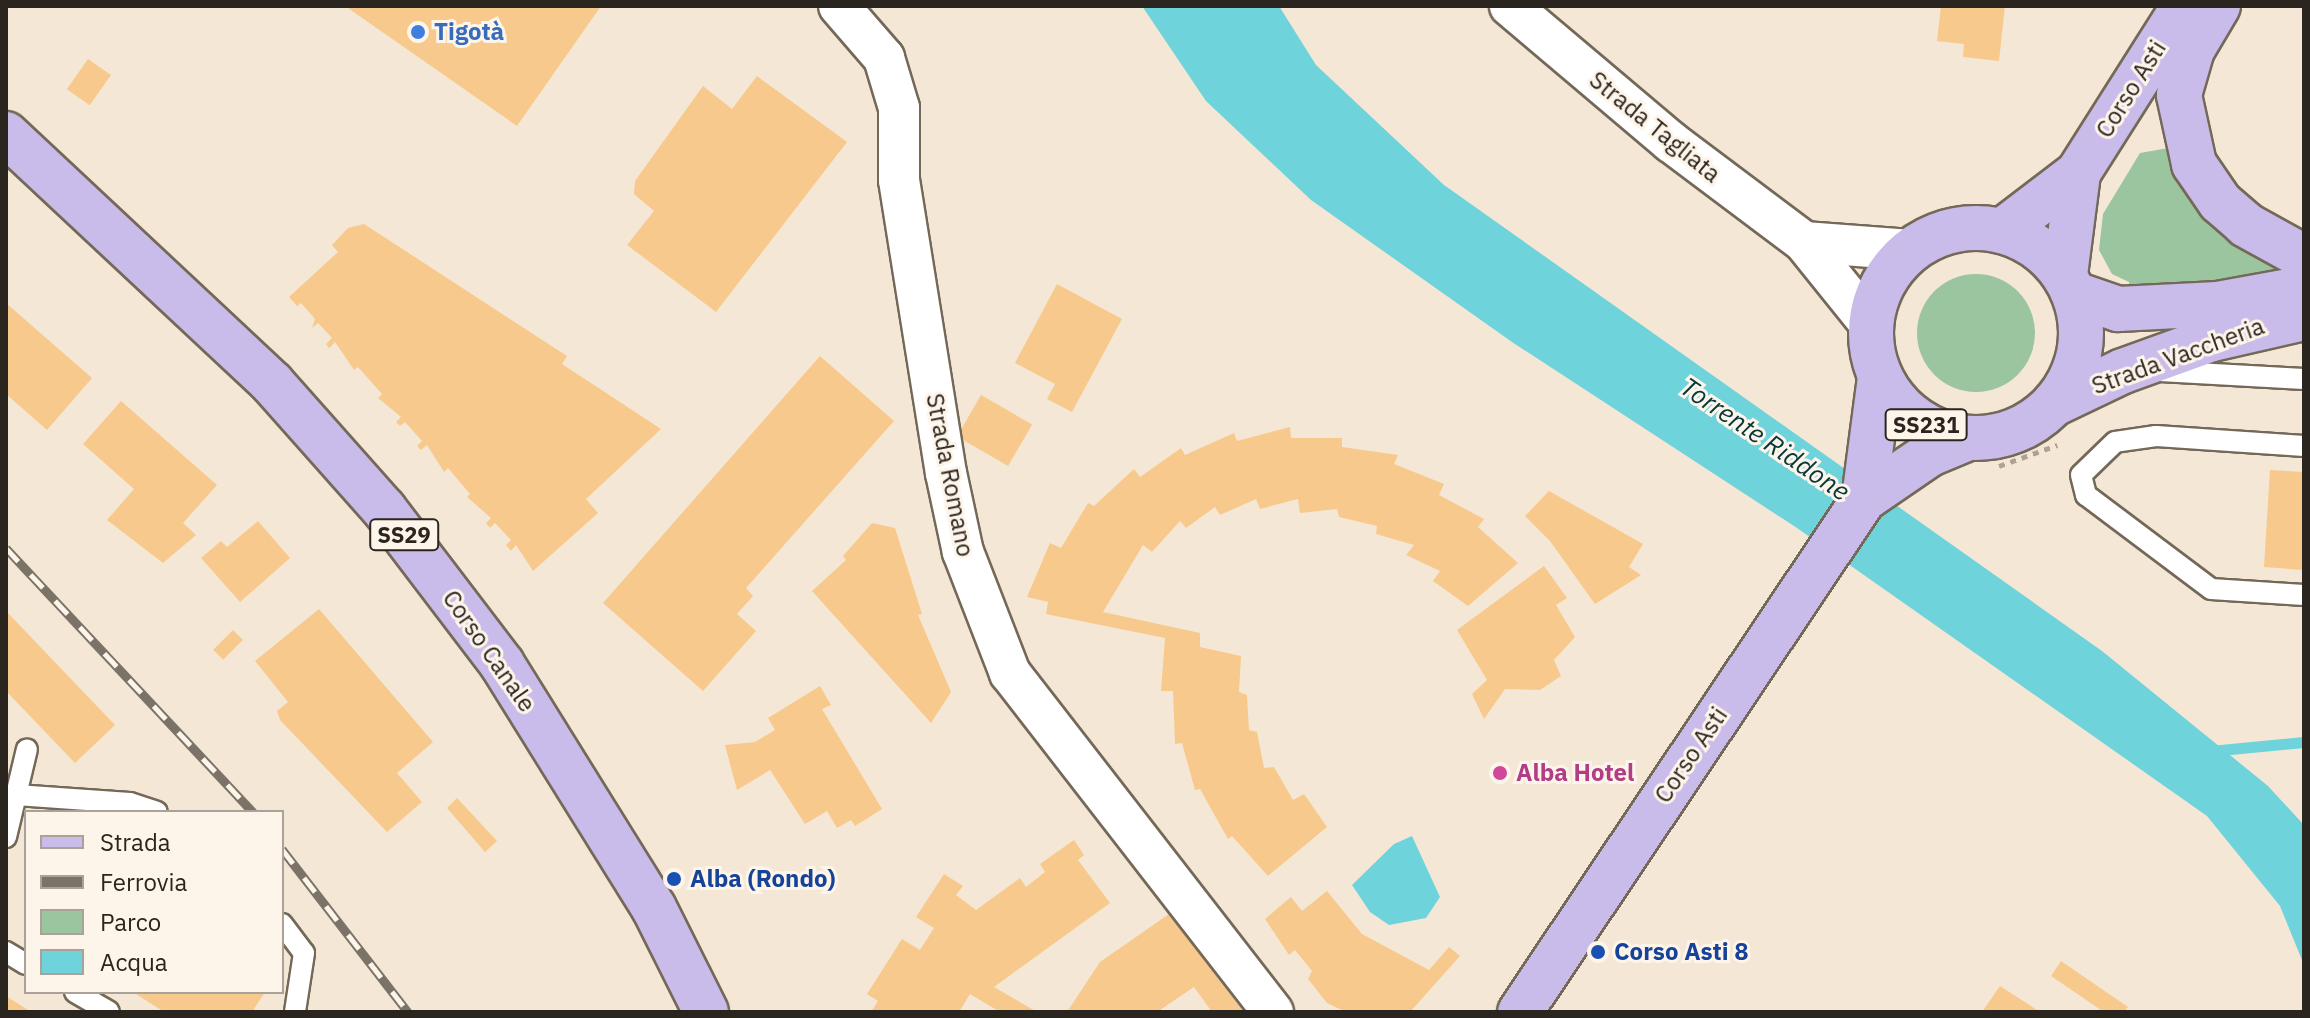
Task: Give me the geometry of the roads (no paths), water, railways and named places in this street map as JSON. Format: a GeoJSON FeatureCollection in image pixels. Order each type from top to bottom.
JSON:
{"type":"FeatureCollection","features":[{"type":"Feature","properties":{"kind":"main road","name":"Corso Asti"},"geometry":{"type":"LineString","coordinates":[[2078,173],[2184,6]]}},
{"type":"Feature","properties":{"kind":"main road"},"geometry":{"type":"LineString","coordinates":[[2218,6],[2192,50],[2179,95],[2194,164],[2220,202],[2246,225],[2304,257]]}},
{"type":"Feature","properties":{"kind":"main road","name":"Corso Canale"},"geometry":{"type":"LineString","coordinates":[[6,134],[272,383],[384,509],[502,664],[654,908],[706,1012]]}},
{"type":"Feature","properties":{"kind":"main road","name":"SS231"},"geometry":{"type":"LineString","coordinates":[[2002,231],[2078,173]]}},
{"type":"Feature","properties":{"kind":"main road","name":"SS231"},"geometry":{"type":"LineString","coordinates":[[1870,490],[1930,454],[1968,438],[2000,436],[2030,424],[2054,404],[2071,380],[2080,352],[2082,323],[2070,285],[2078,173]]}},
{"type":"Feature","properties":{"kind":"main road"},"geometry":{"type":"LineString","coordinates":[[1870,324],[1890,270],[1911,250],[1939,234],[1970,228],[2002,231],[2027,240],[2070,285]]}},
{"type":"Feature","properties":{"kind":"main road","name":"Strada Vaccheria"},"geometry":{"type":"LineString","coordinates":[[2070,285],[2118,309],[2218,304],[2304,290]]}},
{"type":"Feature","properties":{"kind":"main road","name":"Strada Vaccheria"},"geometry":{"type":"LineString","coordinates":[[2054,404],[2132,369],[2212,339],[2304,318]]}},
{"type":"Feature","properties":{"kind":"main road","name":"SS231"},"geometry":{"type":"LineString","coordinates":[[1870,324],[1880,378],[1870,490]]}},
{"type":"Feature","properties":{"kind":"main road","name":"SS231"},"geometry":{"type":"LineString","coordinates":[[1880,378],[1917,420],[1968,438]]}},
{"type":"Feature","properties":{"kind":"main road","name":"Corso Asti"},"geometry":{"type":"LineString","coordinates":[[1520,1012],[1870,490]]}},
{"type":"Feature","properties":{"kind":"street","name":"Strada Romano"},"geometry":{"type":"LineString","coordinates":[[839,6],[884,58],[899,108],[899,180],[946,473],[963,552],[1010,673],[1273,1012]]}},
{"type":"Feature","properties":{"kind":"street","name":"Strada Tagliata"},"geometry":{"type":"LineString","coordinates":[[1510,6],[1671,142],[1804,242],[1870,324]]}},
{"type":"Feature","properties":{"kind":"street"},"geometry":{"type":"LineString","coordinates":[[1804,242],[1911,250]]}},
{"type":"Feature","properties":{"kind":"lane"},"geometry":{"type":"LineString","coordinates":[[2132,369],[2304,379]]}},
{"type":"Feature","properties":{"kind":"lane"},"geometry":{"type":"LineString","coordinates":[[2304,446],[2156,436],[2115,442],[2081,475],[2086,495],[2211,589],[2304,595]]}},
{"type":"Feature","properties":{"kind":"lane"},"geometry":{"type":"LineString","coordinates":[[6,837],[27,749]]}},
{"type":"Feature","properties":{"kind":"lane"},"geometry":{"type":"LineString","coordinates":[[16,795],[130,803],[151,810]]}},
{"type":"Feature","properties":{"kind":"lane"},"geometry":{"type":"LineString","coordinates":[[284,927],[304,953],[295,1012]]}},
{"type":"Feature","properties":{"kind":"lane"},"geometry":{"type":"LineString","coordinates":[[6,952],[24,963]]}},
{"type":"Feature","properties":{"kind":"lane"},"geometry":{"type":"LineString","coordinates":[[78,994],[109,1012]]}},
{"type":"Feature","properties":{"kind":"water","name":"Torrente Riddone"},"geometry":{"type":"Polygon","coordinates":[[[1142,6],[1279,6],[1316,65],[1444,185],[2102,651],[2268,786],[2304,825],[2304,965],[2280,906],[2207,816],[1797,528],[1512,342],[1311,200],[1206,101],[1142,6]]]}},
{"type":"Feature","properties":{"kind":"water"},"geometry":{"type":"Polygon","coordinates":[[[1412,836],[1440,897],[1426,918],[1389,925],[1370,912],[1352,885],[1394,844],[1412,836]]]}},
{"type":"Feature","properties":{"kind":"waterway"},"geometry":{"type":"LineString","coordinates":[[2210,751],[2304,742]]}},
{"type":"Feature","properties":{"kind":"railway"},"geometry":{"type":"LineString","coordinates":[[6,548],[251,810]]}},
{"type":"Feature","properties":{"kind":"railway"},"geometry":{"type":"LineString","coordinates":[[284,852],[408,1012]]}},
{"type":"Feature","properties":{"kind":"place","name":"Tigotà"},"geometry":{"type":"Point","coordinates":[418,32]}},
{"type":"Feature","properties":{"kind":"place","name":"Alba Hotel"},"geometry":{"type":"Point","coordinates":[1500,773]}},
{"type":"Feature","properties":{"kind":"place","name":"Alba (Rondo)"},"geometry":{"type":"Point","coordinates":[674,879]}},
{"type":"Feature","properties":{"kind":"place","name":"Corso Asti 8"},"geometry":{"type":"Point","coordinates":[1598,952]}}]}
